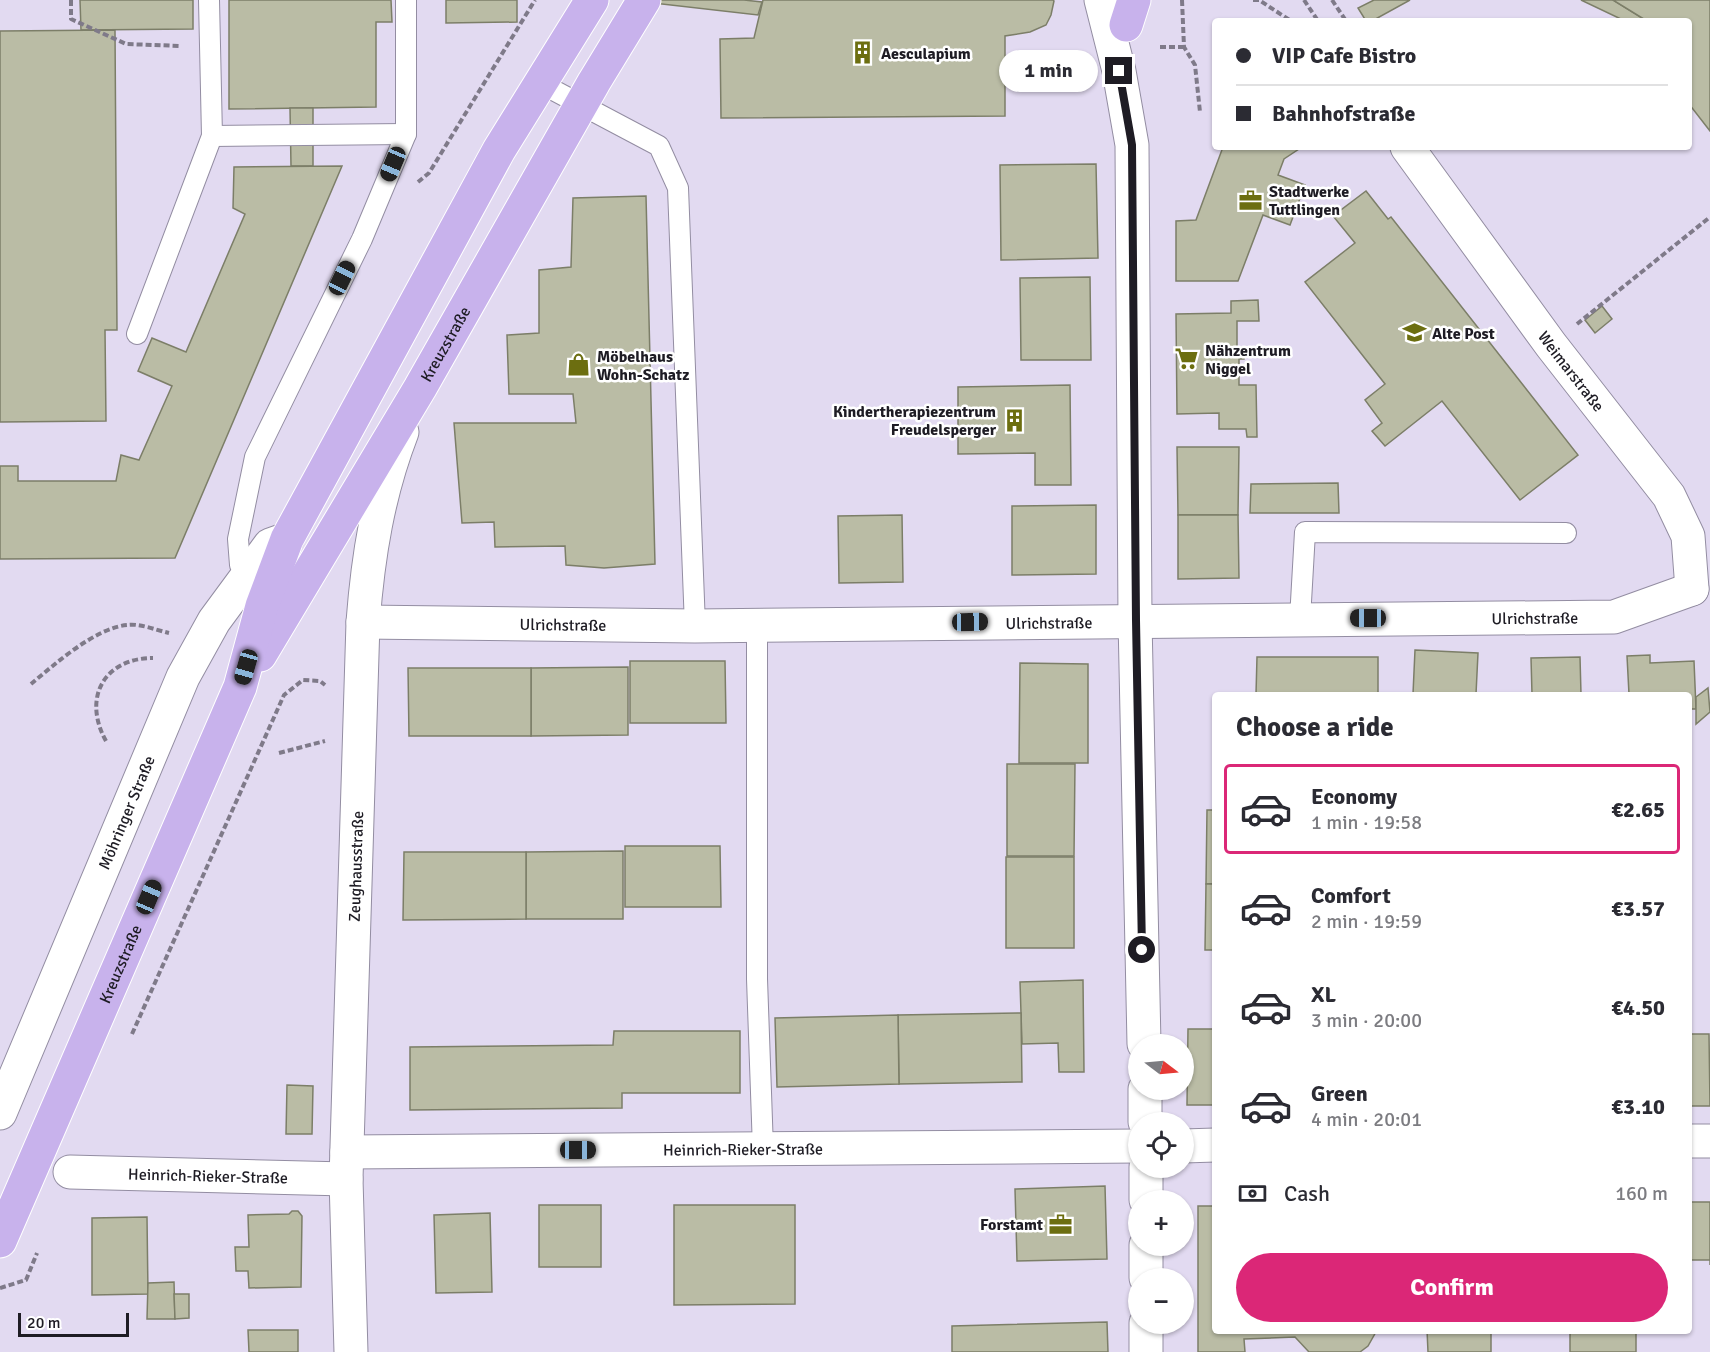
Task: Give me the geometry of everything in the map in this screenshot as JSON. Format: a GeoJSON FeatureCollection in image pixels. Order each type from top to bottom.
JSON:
{"type":"FeatureCollection","features":[{"type":"Feature","properties":{"kind":"main road","name":"Kreuzstraße"},"geometry":{"type":"LineString","coordinates":[[240,687],[262,606],[288,539],[488,170],[592,0]]}},
{"type":"Feature","properties":{"kind":"main road","name":"Kreuzstraße"},"geometry":{"type":"LineString","coordinates":[[0,1241],[240,687],[420,388],[581,105],[644,0]]}},
{"type":"Feature","properties":{"kind":"street"},"geometry":{"type":"LineString","coordinates":[[1101,0],[1119,71],[1132,145],[1136,620],[1144,1034]]}},
{"type":"Feature","properties":{"kind":"street"},"geometry":{"type":"LineString","coordinates":[[1119,71],[1127,8]]}},
{"type":"Feature","properties":{"kind":"street","name":"Weimarstraße"},"geometry":{"type":"LineString","coordinates":[[1409,150],[1551,345],[1669,496],[1688,536],[1701,594]]}},
{"type":"Feature","properties":{"kind":"street","name":"Zeughausstraße"},"geometry":{"type":"LineString","coordinates":[[351,1352],[347,1166],[363,622],[368,558],[381,495],[420,388]]}},
{"type":"Feature","properties":{"kind":"street","name":"Möhringer Straße"},"geometry":{"type":"LineString","coordinates":[[0,1113],[183,677],[214,621],[270,545],[288,539]]}},
{"type":"Feature","properties":{"kind":"street","name":"Ulrichstraße"},"geometry":{"type":"LineString","coordinates":[[363,622],[694,626],[1614,617],[1701,594]]}},
{"type":"Feature","properties":{"kind":"street"},"geometry":{"type":"LineString","coordinates":[[1692,1141],[1710,1141]]}},
{"type":"Feature","properties":{"kind":"street"},"geometry":{"type":"LineString","coordinates":[[1194,1146],[1212,1145]]}},
{"type":"Feature","properties":{"kind":"street","name":"Heinrich-Rieker-Straße"},"geometry":{"type":"LineString","coordinates":[[70,1172],[347,1166],[763,1149],[1128,1146]]}},
{"type":"Feature","properties":{"kind":"street"},"geometry":{"type":"LineString","coordinates":[[1146,1334],[1146,1352]]}},
{"type":"Feature","properties":{"kind":"lane"},"geometry":{"type":"LineString","coordinates":[[136,334],[212,136],[209,0]]}},
{"type":"Feature","properties":{"kind":"lane"},"geometry":{"type":"LineString","coordinates":[[262,606],[249,576],[240,565],[238,539],[255,457],[362,238],[406,134],[405,0]]}},
{"type":"Feature","properties":{"kind":"lane"},"geometry":{"type":"LineString","coordinates":[[540,82],[658,146],[678,188],[694,626]]}},
{"type":"Feature","properties":{"kind":"lane"},"geometry":{"type":"LineString","coordinates":[[212,136],[406,134]]}},
{"type":"Feature","properties":{"kind":"lane"},"geometry":{"type":"LineString","coordinates":[[1300,619],[1305,532],[1566,533]]}},
{"type":"Feature","properties":{"kind":"lane"},"geometry":{"type":"LineString","coordinates":[[758,625],[757,979],[763,1149]]}},
{"type":"Feature","properties":{"kind":"path"},"geometry":{"type":"LineString","coordinates":[[71,0],[71,19],[126,44],[210,46]]}},
{"type":"Feature","properties":{"kind":"path"},"geometry":{"type":"LineString","coordinates":[[387,178],[404,186],[416,183],[429,173],[536,0]]}},
{"type":"Feature","properties":{"kind":"path"},"geometry":{"type":"LineString","coordinates":[[1182,0],[1184,47],[1196,65],[1200,112]]}},
{"type":"Feature","properties":{"kind":"path"},"geometry":{"type":"LineString","coordinates":[[1253,0],[1259,0],[1286,18]]}},
{"type":"Feature","properties":{"kind":"path"},"geometry":{"type":"LineString","coordinates":[[1304,0],[1316,18]]}},
{"type":"Feature","properties":{"kind":"path"},"geometry":{"type":"LineString","coordinates":[[1332,0],[1344,18]]}},
{"type":"Feature","properties":{"kind":"path"},"geometry":{"type":"LineString","coordinates":[[1160,47],[1184,47]]}},
{"type":"Feature","properties":{"kind":"path"},"geometry":{"type":"LineString","coordinates":[[1551,345],[1710,217]]}},
{"type":"Feature","properties":{"kind":"path"},"geometry":{"type":"LineString","coordinates":[[31,684],[72,650],[114,629],[128,624],[158,631]]}},
{"type":"Feature","properties":{"kind":"path"},"geometry":{"type":"LineString","coordinates":[[106,741],[95,716],[99,687],[116,667],[127,661],[159,658]]}},
{"type":"Feature","properties":{"kind":"path"},"geometry":{"type":"LineString","coordinates":[[128,1042],[284,695],[303,680],[320,681],[327,686],[326,697]]}},
{"type":"Feature","properties":{"kind":"path"},"geometry":{"type":"LineString","coordinates":[[326,729],[326,752]]}},
{"type":"Feature","properties":{"kind":"path"},"geometry":{"type":"LineString","coordinates":[[279,753],[326,740]]}},
{"type":"Feature","properties":{"kind":"path"},"geometry":{"type":"LineString","coordinates":[[0,1288],[26,1280],[39,1247]]}},
{"type":"Feature","properties":{"kind":"building"},"geometry":{"type":"Polygon","coordinates":[[[80,0],[193,0],[193,29],[81,30],[80,0]]]}},
{"type":"Feature","properties":{"kind":"building"},"geometry":{"type":"Polygon","coordinates":[[[229,0],[391,0],[392,22],[376,22],[376,107],[229,109],[229,0]]]}},
{"type":"Feature","properties":{"kind":"building"},"geometry":{"type":"Polygon","coordinates":[[[446,0],[517,0],[517,22],[446,23],[446,0]]]}},
{"type":"Feature","properties":{"kind":"building"},"geometry":{"type":"Polygon","coordinates":[[[627,0],[744,0],[762,2],[758,15],[627,0]]]}},
{"type":"Feature","properties":{"kind":"building","name":"Aesculapium"},"geometry":{"type":"Polygon","coordinates":[[[763,0],[1054,1],[1046,25],[1030,32],[1005,36],[1005,116],[721,118],[720,39],[754,38],[763,0]]]}},
{"type":"Feature","properties":{"kind":"building"},"geometry":{"type":"Polygon","coordinates":[[[1374,0],[1410,0],[1377,18],[1364,18],[1358,8],[1374,0]]]}},
{"type":"Feature","properties":{"kind":"building"},"geometry":{"type":"Polygon","coordinates":[[[1581,0],[1613,0],[1642,18],[1619,18],[1581,0]]]}},
{"type":"Feature","properties":{"kind":"building"},"geometry":{"type":"Polygon","coordinates":[[[1613,0],[1710,0],[1710,131],[1692,108],[1692,18],[1642,18],[1613,0]]]}},
{"type":"Feature","properties":{"kind":"building"},"geometry":{"type":"Polygon","coordinates":[[[115,30],[117,330],[105,330],[106,421],[0,422],[0,31],[115,30]]]}},
{"type":"Feature","properties":{"kind":"building"},"geometry":{"type":"Polygon","coordinates":[[[290,108],[313,108],[313,166],[291,166],[290,108]]]}},
{"type":"Feature","properties":{"kind":"building","name":"Stadtwerke Tuttlingen"},"geometry":{"type":"Polygon","coordinates":[[[1222,150],[1298,150],[1284,159],[1278,175],[1305,185],[1290,225],[1263,215],[1238,281],[1176,281],[1176,221],[1196,220],[1222,150]]]}},
{"type":"Feature","properties":{"kind":"building"},"geometry":{"type":"Polygon","coordinates":[[[1096,164],[1098,258],[1001,260],[1000,165],[1096,164]]]}},
{"type":"Feature","properties":{"kind":"building"},"geometry":{"type":"Polygon","coordinates":[[[342,166],[175,558],[0,559],[0,466],[18,466],[18,481],[116,481],[121,455],[139,460],[172,386],[138,371],[152,338],[186,352],[245,214],[233,208],[234,167],[342,166]]]}},
{"type":"Feature","properties":{"kind":"building","name":"Alte Post"},"geometry":{"type":"Polygon","coordinates":[[[1366,191],[1388,219],[1391,217],[1578,455],[1520,500],[1442,401],[1385,446],[1372,431],[1382,423],[1365,400],[1385,384],[1305,282],[1355,243],[1333,216],[1366,191]]]}},
{"type":"Feature","properties":{"kind":"building","name":"Möbelhaus Wohn-Schatz"},"geometry":{"type":"Polygon","coordinates":[[[646,196],[655,564],[604,568],[566,565],[565,546],[495,547],[494,522],[462,523],[454,423],[576,423],[573,394],[509,394],[507,335],[539,333],[539,270],[571,267],[573,198],[646,196]]]}},
{"type":"Feature","properties":{"kind":"building"},"geometry":{"type":"Polygon","coordinates":[[[1090,277],[1091,360],[1021,360],[1020,278],[1090,277]]]}},
{"type":"Feature","properties":{"kind":"building"},"geometry":{"type":"Polygon","coordinates":[[[1258,300],[1259,321],[1237,321],[1237,347],[1244,347],[1244,359],[1239,359],[1239,385],[1256,385],[1257,437],[1247,437],[1246,429],[1219,429],[1219,413],[1177,414],[1176,314],[1231,313],[1231,301],[1258,300]]]}},
{"type":"Feature","properties":{"kind":"building"},"geometry":{"type":"Polygon","coordinates":[[[1602,306],[1612,319],[1595,333],[1585,320],[1602,306]]]}},
{"type":"Feature","properties":{"kind":"building","name":"Kindertherapiezentrum Freudelsperger"},"geometry":{"type":"Polygon","coordinates":[[[1070,385],[1071,485],[1035,485],[1035,453],[958,454],[958,387],[1070,385]]]}},
{"type":"Feature","properties":{"kind":"building"},"geometry":{"type":"Polygon","coordinates":[[[1177,447],[1239,447],[1238,515],[1178,515],[1177,447]]]}},
{"type":"Feature","properties":{"kind":"building"},"geometry":{"type":"Polygon","coordinates":[[[1338,483],[1339,513],[1250,513],[1251,484],[1338,483]]]}},
{"type":"Feature","properties":{"kind":"building"},"geometry":{"type":"Polygon","coordinates":[[[1096,505],[1096,574],[1012,575],[1012,506],[1096,505]]]}},
{"type":"Feature","properties":{"kind":"building"},"geometry":{"type":"Polygon","coordinates":[[[902,515],[903,582],[839,583],[838,516],[902,515]]]}},
{"type":"Feature","properties":{"kind":"building"},"geometry":{"type":"Polygon","coordinates":[[[1178,515],[1238,515],[1239,578],[1178,579],[1178,515]]]}},
{"type":"Feature","properties":{"kind":"building"},"geometry":{"type":"Polygon","coordinates":[[[1415,650],[1478,653],[1476,692],[1413,692],[1415,650]]]}},
{"type":"Feature","properties":{"kind":"building"},"geometry":{"type":"Polygon","coordinates":[[[1650,655],[1650,663],[1694,661],[1696,709],[1692,709],[1692,692],[1629,692],[1627,656],[1650,655]]]}},
{"type":"Feature","properties":{"kind":"building"},"geometry":{"type":"Polygon","coordinates":[[[1257,657],[1378,657],[1378,692],[1256,692],[1257,657]]]}},
{"type":"Feature","properties":{"kind":"building"},"geometry":{"type":"Polygon","coordinates":[[[1580,657],[1581,692],[1532,692],[1531,658],[1580,657]]]}},
{"type":"Feature","properties":{"kind":"building"},"geometry":{"type":"Polygon","coordinates":[[[630,661],[725,661],[726,723],[630,723],[630,661]]]}},
{"type":"Feature","properties":{"kind":"building"},"geometry":{"type":"Polygon","coordinates":[[[1020,663],[1088,664],[1088,763],[1019,763],[1020,663]]]}},
{"type":"Feature","properties":{"kind":"building"},"geometry":{"type":"Polygon","coordinates":[[[628,667],[628,735],[531,736],[531,668],[628,667]]]}},
{"type":"Feature","properties":{"kind":"building"},"geometry":{"type":"Polygon","coordinates":[[[408,668],[531,668],[531,736],[409,736],[408,668]]]}},
{"type":"Feature","properties":{"kind":"building"},"geometry":{"type":"Polygon","coordinates":[[[1708,688],[1710,712],[1696,724],[1696,697],[1708,688]]]}},
{"type":"Feature","properties":{"kind":"building"},"geometry":{"type":"Polygon","coordinates":[[[1007,764],[1075,764],[1074,856],[1007,856],[1007,764]]]}},
{"type":"Feature","properties":{"kind":"building"},"geometry":{"type":"Polygon","coordinates":[[[1207,810],[1212,810],[1212,884],[1206,884],[1207,810]]]}},
{"type":"Feature","properties":{"kind":"building"},"geometry":{"type":"Polygon","coordinates":[[[625,846],[720,846],[721,907],[625,907],[625,846]]]}},
{"type":"Feature","properties":{"kind":"building"},"geometry":{"type":"Polygon","coordinates":[[[623,851],[623,919],[526,919],[526,852],[623,851]]]}},
{"type":"Feature","properties":{"kind":"building"},"geometry":{"type":"Polygon","coordinates":[[[404,852],[526,852],[526,919],[403,920],[404,852]]]}},
{"type":"Feature","properties":{"kind":"building"},"geometry":{"type":"Polygon","coordinates":[[[1006,857],[1074,857],[1074,948],[1006,948],[1006,857]]]}},
{"type":"Feature","properties":{"kind":"building"},"geometry":{"type":"Polygon","coordinates":[[[1206,884],[1212,884],[1212,950],[1205,950],[1206,884]]]}},
{"type":"Feature","properties":{"kind":"building"},"geometry":{"type":"Polygon","coordinates":[[[1083,980],[1084,1072],[1059,1072],[1058,1043],[1022,1044],[1020,982],[1083,980]]]}},
{"type":"Feature","properties":{"kind":"building"},"geometry":{"type":"Polygon","coordinates":[[[1021,1013],[1022,1082],[899,1084],[898,1015],[1021,1013]]]}},
{"type":"Feature","properties":{"kind":"building"},"geometry":{"type":"Polygon","coordinates":[[[898,1015],[899,1084],[777,1087],[775,1018],[898,1015]]]}},
{"type":"Feature","properties":{"kind":"building"},"geometry":{"type":"Polygon","coordinates":[[[1188,1029],[1212,1029],[1212,1105],[1187,1105],[1187,1100],[1194,1100],[1194,1034],[1188,1034],[1188,1029]]]}},
{"type":"Feature","properties":{"kind":"building"},"geometry":{"type":"Polygon","coordinates":[[[614,1031],[740,1031],[740,1093],[622,1093],[622,1108],[410,1110],[410,1047],[613,1045],[614,1031]]]}},
{"type":"Feature","properties":{"kind":"building"},"geometry":{"type":"Polygon","coordinates":[[[1692,1034],[1709,1034],[1710,1106],[1692,1106],[1692,1034]]]}},
{"type":"Feature","properties":{"kind":"building"},"geometry":{"type":"Polygon","coordinates":[[[287,1085],[313,1086],[312,1134],[286,1134],[287,1085]]]}},
{"type":"Feature","properties":{"kind":"building","name":"Forstamt"},"geometry":{"type":"Polygon","coordinates":[[[1105,1186],[1107,1259],[1017,1261],[1015,1189],[1105,1186]]]}},
{"type":"Feature","properties":{"kind":"building"},"geometry":{"type":"Polygon","coordinates":[[[1692,1202],[1710,1202],[1710,1260],[1692,1260],[1692,1202]]]}},
{"type":"Feature","properties":{"kind":"building"},"geometry":{"type":"Polygon","coordinates":[[[539,1205],[601,1205],[601,1267],[539,1267],[539,1205]]]}},
{"type":"Feature","properties":{"kind":"building"},"geometry":{"type":"Polygon","coordinates":[[[674,1205],[795,1205],[795,1304],[674,1305],[674,1205]]]}},
{"type":"Feature","properties":{"kind":"building"},"geometry":{"type":"Polygon","coordinates":[[[1198,1206],[1212,1206],[1212,1334],[1375,1334],[1368,1346],[1360,1352],[1309,1352],[1295,1337],[1244,1339],[1245,1352],[1198,1352],[1198,1206]]]}},
{"type":"Feature","properties":{"kind":"building"},"geometry":{"type":"Polygon","coordinates":[[[292,1211],[298,1211],[302,1216],[301,1287],[249,1288],[248,1271],[236,1271],[235,1247],[249,1247],[248,1215],[289,1214],[292,1211]]]}},
{"type":"Feature","properties":{"kind":"building"},"geometry":{"type":"Polygon","coordinates":[[[490,1213],[492,1292],[436,1293],[434,1215],[490,1213]]]}},
{"type":"Feature","properties":{"kind":"building"},"geometry":{"type":"Polygon","coordinates":[[[147,1217],[148,1294],[92,1295],[92,1218],[147,1217]]]}},
{"type":"Feature","properties":{"kind":"building"},"geometry":{"type":"Polygon","coordinates":[[[174,1282],[175,1319],[147,1319],[148,1283],[174,1282]]]}},
{"type":"Feature","properties":{"kind":"building"},"geometry":{"type":"Polygon","coordinates":[[[174,1294],[189,1294],[189,1318],[175,1319],[174,1294]]]}},
{"type":"Feature","properties":{"kind":"building"},"geometry":{"type":"Polygon","coordinates":[[[1107,1322],[1108,1352],[952,1352],[952,1326],[1107,1322]]]}},
{"type":"Feature","properties":{"kind":"building"},"geometry":{"type":"Polygon","coordinates":[[[248,1330],[298,1330],[298,1352],[249,1352],[248,1330]]]}},
{"type":"Feature","properties":{"kind":"building"},"geometry":{"type":"Polygon","coordinates":[[[1427,1334],[1491,1334],[1491,1352],[1428,1352],[1427,1334]]]}},
{"type":"Feature","properties":{"kind":"building"},"geometry":{"type":"Polygon","coordinates":[[[1570,1334],[1636,1334],[1636,1352],[1570,1352],[1570,1334]]]}},
{"type":"Feature","properties":{"kind":"place","name":"Aesculapium"},"geometry":{"type":"Point","coordinates":[863,53]}},
{"type":"Feature","properties":{"kind":"place","name":"Stadtwerke Tuttlingen"},"geometry":{"type":"Point","coordinates":[1251,200]}},
{"type":"Feature","properties":{"kind":"place","name":"Alte Post"},"geometry":{"type":"Point","coordinates":[1414,333]}},
{"type":"Feature","properties":{"kind":"place","name":"Nähzentrum Niggel"},"geometry":{"type":"Point","coordinates":[1187,359]}},
{"type":"Feature","properties":{"kind":"place","name":"Möbelhaus Wohn-Schatz"},"geometry":{"type":"Point","coordinates":[579,365]}},
{"type":"Feature","properties":{"kind":"place","name":"Kindertherapiezentrum Freudelsperger"},"geometry":{"type":"Point","coordinates":[1014,420]}},
{"type":"Feature","properties":{"kind":"place","name":"Forstamt"},"geometry":{"type":"Point","coordinates":[1061,1224]}},
{"type":"Feature","properties":{"kind":"route"},"geometry":{"type":"LineString","coordinates":[[1119,71],[1132,145],[1136,620],[1142,950]]}}]}
